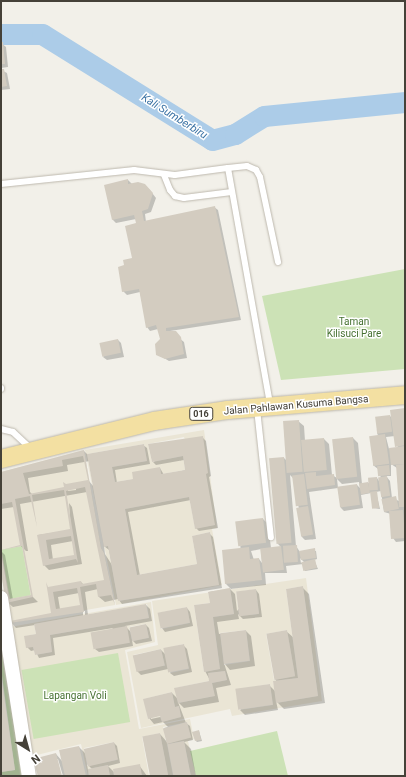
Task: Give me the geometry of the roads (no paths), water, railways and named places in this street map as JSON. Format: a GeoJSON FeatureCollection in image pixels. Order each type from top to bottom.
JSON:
{"type":"FeatureCollection","features":[{"type":"Feature","properties":{"kind":"main road","name":"Jalan Pahlawan Kusuma Bangsa"},"geometry":{"type":"LineString","coordinates":[[1,459],[32,450],[154,421],[263,408],[405,395]]}},
{"type":"Feature","properties":{"kind":"street"},"geometry":{"type":"LineString","coordinates":[[1,598],[29,776]]}},
{"type":"Feature","properties":{"kind":"lane"},"geometry":{"type":"LineString","coordinates":[[1,184],[134,170],[164,175],[247,166],[256,170],[260,176],[278,262]]}},
{"type":"Feature","properties":{"kind":"lane"},"geometry":{"type":"LineString","coordinates":[[228,168],[263,408],[271,537]]}},
{"type":"Feature","properties":{"kind":"lane"},"geometry":{"type":"LineString","coordinates":[[164,175],[170,190],[175,196],[184,198],[232,192]]}},
{"type":"Feature","properties":{"kind":"lane"},"geometry":{"type":"LineString","coordinates":[[1,429],[13,432],[32,450]]}},
{"type":"Feature","properties":{"kind":"waterway","name":"Kali Sumberbiru"},"geometry":{"type":"LineString","coordinates":[[1,34],[42,34],[212,140],[235,134],[264,116],[405,102]]}},
{"type":"Feature","properties":{"kind":"park label","name":"Taman Kilisuci Pare"},"geometry":{"type":"Point","coordinates":[354,326]}},
{"type":"Feature","properties":{"kind":"park label","name":"Lapangan Voli"},"geometry":{"type":"Point","coordinates":[75,696]}}]}
